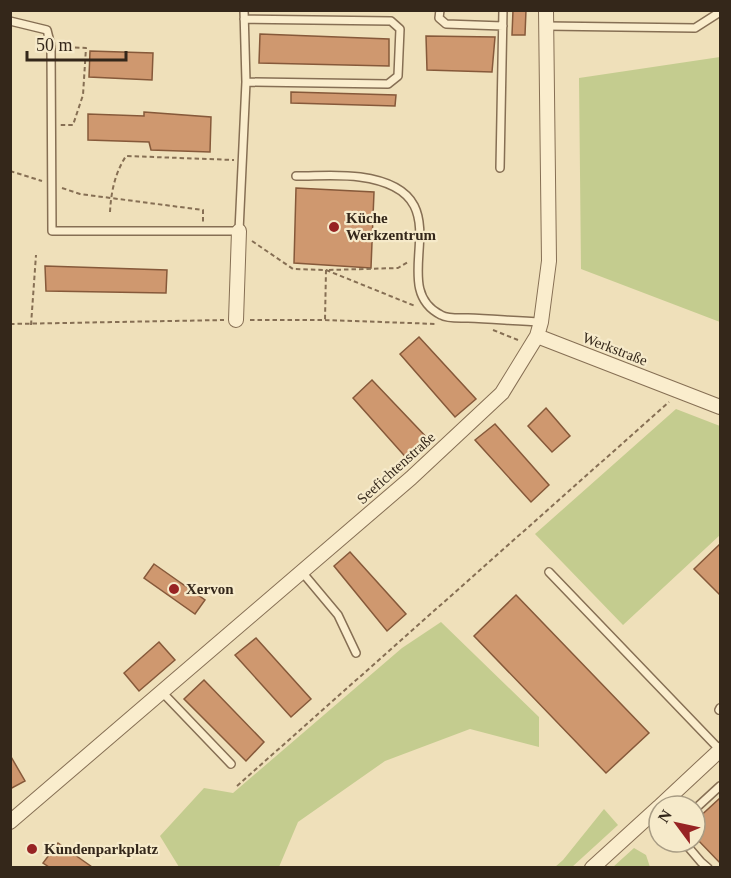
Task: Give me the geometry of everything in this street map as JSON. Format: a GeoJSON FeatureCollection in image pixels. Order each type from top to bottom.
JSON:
{"type":"FeatureCollection","features":[{"type":"Feature","properties":{"kind":"street","name":"Seefichtenstraße"},"geometry":{"type":"LineString","coordinates":[[10,822],[411,478],[502,393],[534,341],[542,322],[549,261],[546,10]]}},
{"type":"Feature","properties":{"kind":"street"},"geometry":{"type":"LineString","coordinates":[[236,320],[239,231]]}},
{"type":"Feature","properties":{"kind":"street","name":"Werkstraße"},"geometry":{"type":"LineString","coordinates":[[534,341],[720,408]]}},
{"type":"Feature","properties":{"kind":"street"},"geometry":{"type":"LineString","coordinates":[[674,794],[720,750]]}},
{"type":"Feature","properties":{"kind":"street"},"geometry":{"type":"LineString","coordinates":[[592,867],[647,819]]}},
{"type":"Feature","properties":{"kind":"lane"},"geometry":{"type":"LineString","coordinates":[[10,21],[47,30],[51,46],[52,231],[239,231],[246,82],[244,10]]}},
{"type":"Feature","properties":{"kind":"lane"},"geometry":{"type":"LineString","coordinates":[[440,10],[439,18],[446,24],[502,26]]}},
{"type":"Feature","properties":{"kind":"lane"},"geometry":{"type":"LineString","coordinates":[[500,168],[503,10]]}},
{"type":"Feature","properties":{"kind":"lane"},"geometry":{"type":"LineString","coordinates":[[546,26],[695,28],[720,12]]}},
{"type":"Feature","properties":{"kind":"lane"},"geometry":{"type":"LineString","coordinates":[[244,19],[391,21],[400,29],[398,76],[388,84],[246,82]]}},
{"type":"Feature","properties":{"kind":"lane"},"geometry":{"type":"LineString","coordinates":[[296,176],[360,177],[402,190],[416,204],[420,228],[419,287],[425,304],[442,316],[542,322]]}},
{"type":"Feature","properties":{"kind":"lane"},"geometry":{"type":"LineString","coordinates":[[302,572],[338,615],[356,653]]}},
{"type":"Feature","properties":{"kind":"lane"},"geometry":{"type":"LineString","coordinates":[[549,572],[720,750]]}},
{"type":"Feature","properties":{"kind":"lane"},"geometry":{"type":"LineString","coordinates":[[162,692],[231,764]]}},
{"type":"Feature","properties":{"kind":"lane"},"geometry":{"type":"LineString","coordinates":[[707,798],[720,786]]}},
{"type":"Feature","properties":{"kind":"lane"},"geometry":{"type":"LineString","coordinates":[[694,854],[708,867]]}},
{"type":"Feature","properties":{"kind":"path"},"geometry":{"type":"LineString","coordinates":[[51,46],[86,48],[83,95],[73,125],[51,124]]}},
{"type":"Feature","properties":{"kind":"path"},"geometry":{"type":"LineString","coordinates":[[110,212],[110,198],[118,169],[126,156],[242,160]]}},
{"type":"Feature","properties":{"kind":"path"},"geometry":{"type":"LineString","coordinates":[[419,254],[398,268],[326,270],[418,307],[425,304]]}},
{"type":"Feature","properties":{"kind":"path"},"geometry":{"type":"LineString","coordinates":[[31,325],[36,255]]}},
{"type":"Feature","properties":{"kind":"path"},"geometry":{"type":"LineString","coordinates":[[10,324],[326,320],[441,324]]}},
{"type":"Feature","properties":{"kind":"path"},"geometry":{"type":"LineString","coordinates":[[493,330],[534,341]]}},
{"type":"Feature","properties":{"kind":"path"},"geometry":{"type":"LineString","coordinates":[[237,786],[680,392]]}},
{"type":"Feature","properties":{"kind":"green space"},"geometry":{"type":"Polygon","coordinates":[[[720,57],[720,322],[581,269],[579,78],[720,57]]]}},
{"type":"Feature","properties":{"kind":"green space"},"geometry":{"type":"Polygon","coordinates":[[[676,409],[720,426],[720,535],[623,625],[535,534],[676,409]]]}},
{"type":"Feature","properties":{"kind":"green space"},"geometry":{"type":"Polygon","coordinates":[[[441,622],[539,717],[539,747],[470,729],[385,761],[298,822],[279,867],[179,867],[160,836],[204,788],[233,793],[402,648],[441,622]]]}},
{"type":"Feature","properties":{"kind":"green space"},"geometry":{"type":"Polygon","coordinates":[[[604,809],[618,825],[572,867],[555,867],[563,860],[604,809]]]}},
{"type":"Feature","properties":{"kind":"green space"},"geometry":{"type":"Polygon","coordinates":[[[634,848],[646,855],[650,867],[613,867],[634,848]]]}},
{"type":"Feature","properties":{"kind":"building"},"geometry":{"type":"Polygon","coordinates":[[[513,10],[526,10],[525,35],[512,35],[513,10]]]}},
{"type":"Feature","properties":{"kind":"building"},"geometry":{"type":"Polygon","coordinates":[[[260,34],[389,39],[389,66],[259,63],[260,34]]]}},
{"type":"Feature","properties":{"kind":"building"},"geometry":{"type":"Polygon","coordinates":[[[426,36],[495,37],[492,72],[427,70],[426,36]]]}},
{"type":"Feature","properties":{"kind":"building"},"geometry":{"type":"Polygon","coordinates":[[[90,51],[153,53],[152,80],[89,77],[90,51]]]}},
{"type":"Feature","properties":{"kind":"building"},"geometry":{"type":"Polygon","coordinates":[[[291,92],[396,95],[395,106],[291,103],[291,92]]]}},
{"type":"Feature","properties":{"kind":"building"},"geometry":{"type":"Polygon","coordinates":[[[144,112],[211,117],[210,152],[151,150],[149,142],[88,140],[88,114],[144,116],[144,112]]]}},
{"type":"Feature","properties":{"kind":"building","name":"Küche Werkzentrum"},"geometry":{"type":"Polygon","coordinates":[[[296,188],[374,192],[371,268],[294,263],[296,188]]]}},
{"type":"Feature","properties":{"kind":"building"},"geometry":{"type":"Polygon","coordinates":[[[45,266],[167,270],[166,293],[46,291],[45,266]]]}},
{"type":"Feature","properties":{"kind":"building"},"geometry":{"type":"Polygon","coordinates":[[[419,337],[476,399],[455,417],[400,354],[419,337]]]}},
{"type":"Feature","properties":{"kind":"building"},"geometry":{"type":"Polygon","coordinates":[[[372,380],[431,442],[410,462],[353,398],[372,380]]]}},
{"type":"Feature","properties":{"kind":"building"},"geometry":{"type":"Polygon","coordinates":[[[546,408],[570,436],[552,452],[528,426],[546,408]]]}},
{"type":"Feature","properties":{"kind":"building"},"geometry":{"type":"Polygon","coordinates":[[[495,424],[549,485],[531,502],[475,440],[495,424]]]}},
{"type":"Feature","properties":{"kind":"building"},"geometry":{"type":"Polygon","coordinates":[[[720,544],[720,595],[694,569],[720,544]]]}},
{"type":"Feature","properties":{"kind":"building"},"geometry":{"type":"Polygon","coordinates":[[[350,552],[406,614],[387,631],[334,566],[350,552]]]}},
{"type":"Feature","properties":{"kind":"building","name":"Xervon"},"geometry":{"type":"Polygon","coordinates":[[[154,564],[205,600],[195,614],[144,578],[154,564]]]}},
{"type":"Feature","properties":{"kind":"building"},"geometry":{"type":"Polygon","coordinates":[[[516,595],[649,733],[606,773],[474,636],[516,595]]]}},
{"type":"Feature","properties":{"kind":"building"},"geometry":{"type":"Polygon","coordinates":[[[256,638],[311,699],[291,717],[235,655],[256,638]]]}},
{"type":"Feature","properties":{"kind":"building"},"geometry":{"type":"Polygon","coordinates":[[[159,642],[175,660],[139,691],[124,673],[159,642]]]}},
{"type":"Feature","properties":{"kind":"building"},"geometry":{"type":"Polygon","coordinates":[[[204,680],[264,742],[246,761],[184,699],[204,680]]]}},
{"type":"Feature","properties":{"kind":"building"},"geometry":{"type":"Polygon","coordinates":[[[10,755],[25,781],[10,789],[10,755]]]}},
{"type":"Feature","properties":{"kind":"building"},"geometry":{"type":"Polygon","coordinates":[[[720,798],[720,863],[707,849],[707,810],[720,798]]]}},
{"type":"Feature","properties":{"kind":"building"},"geometry":{"type":"Polygon","coordinates":[[[58,843],[92,867],[49,867],[43,863],[58,843]]]}},
{"type":"Feature","properties":{"kind":"place","name":"Küche Werkzentrum"},"geometry":{"type":"Point","coordinates":[334,227]}},
{"type":"Feature","properties":{"kind":"place","name":"Xervon"},"geometry":{"type":"Point","coordinates":[174,589]}},
{"type":"Feature","properties":{"kind":"place","name":"Kundenparkplatz"},"geometry":{"type":"Point","coordinates":[32,849]}}]}
